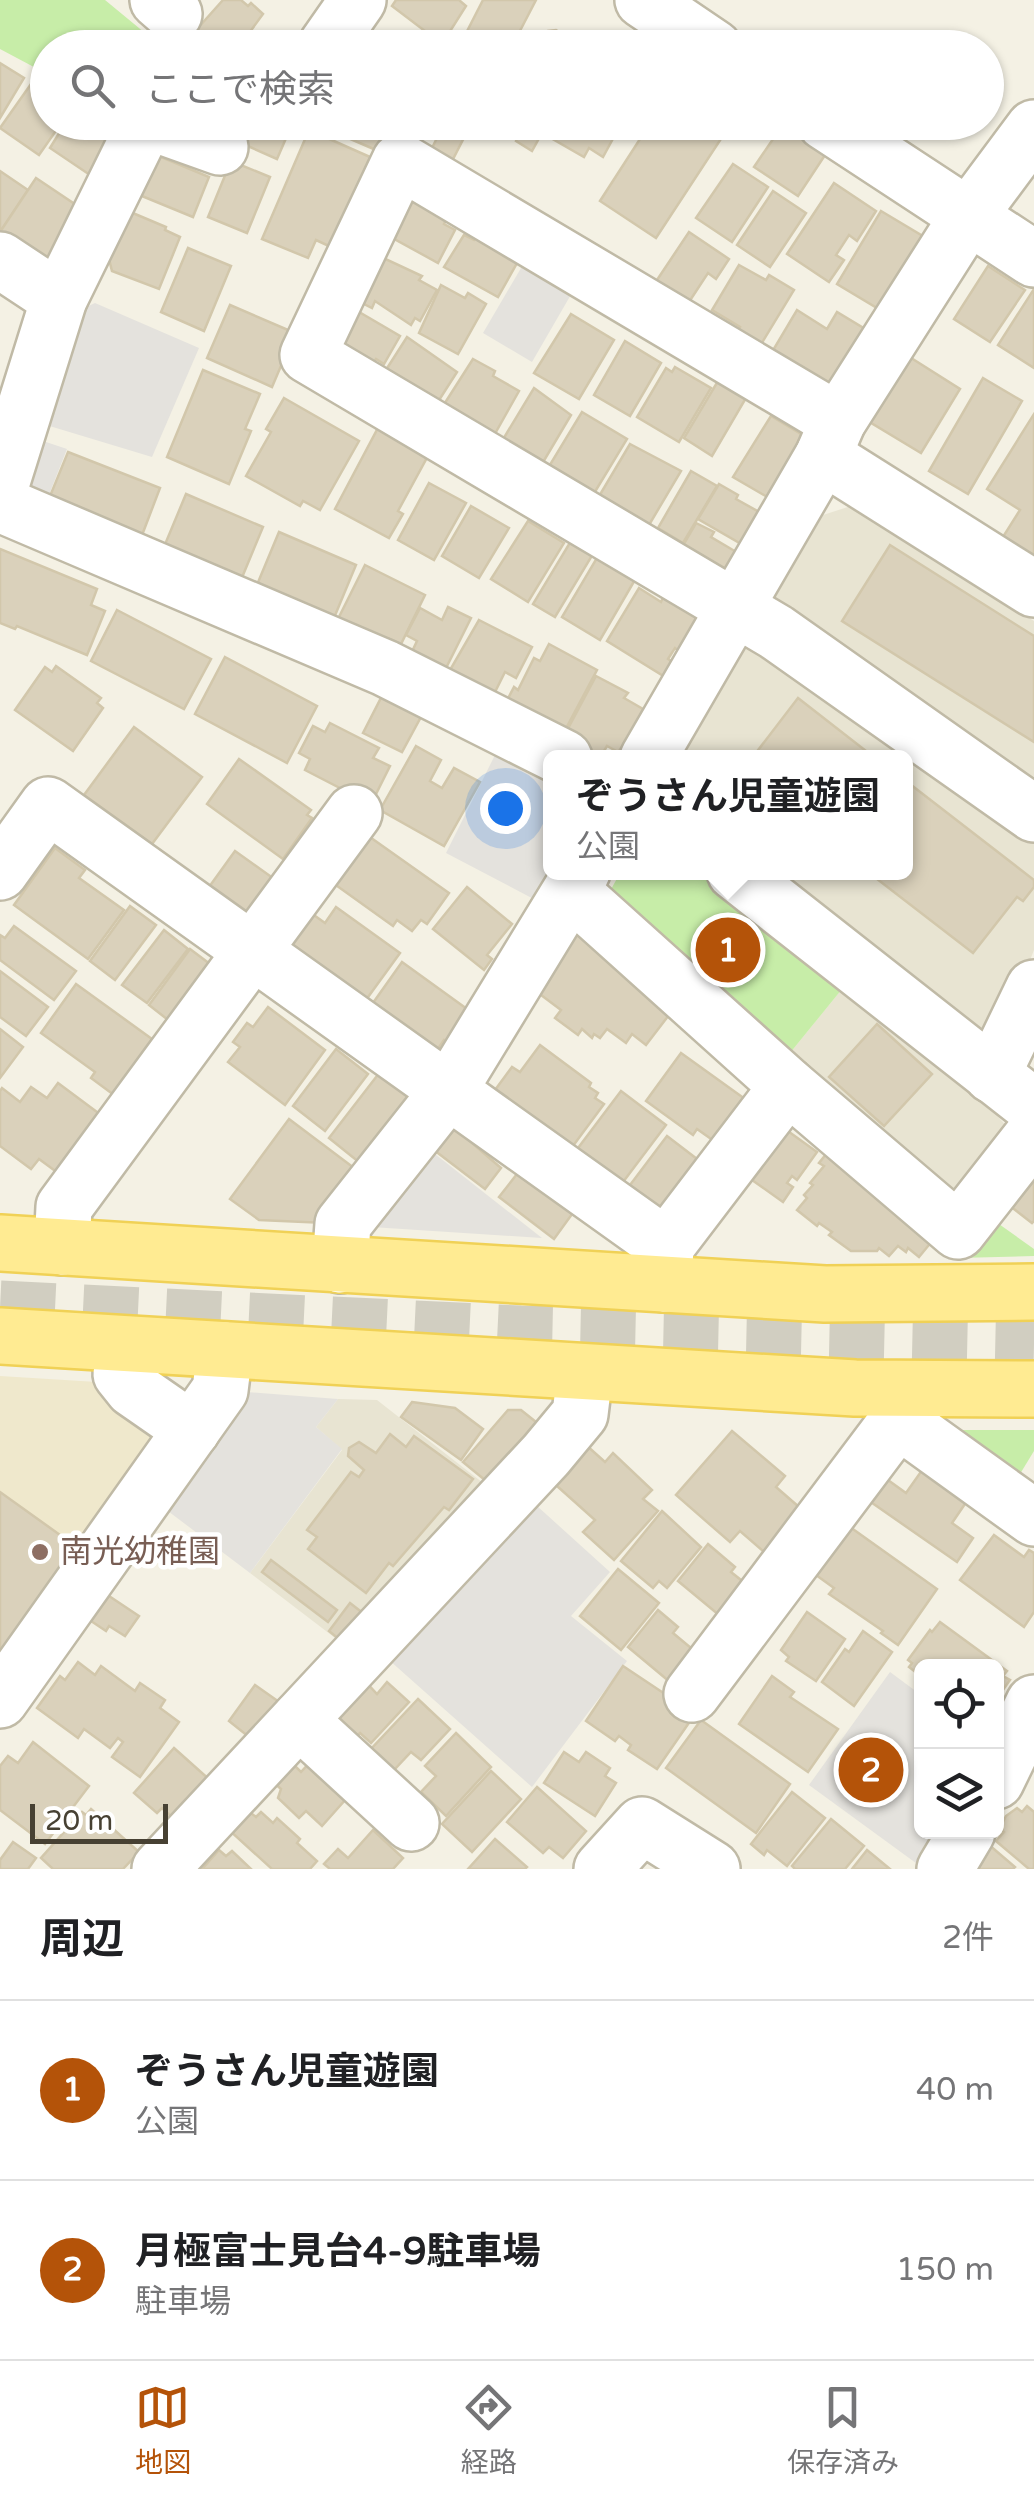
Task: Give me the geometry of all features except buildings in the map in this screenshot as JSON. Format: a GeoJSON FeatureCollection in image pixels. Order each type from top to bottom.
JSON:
{"type":"FeatureCollection","features":[{"type":"Feature","properties":{"kind":"main road"},"geometry":{"type":"LineString","coordinates":[[0,1243],[340,1265],[665,1265],[826,1294],[1034,1292]]}},
{"type":"Feature","properties":{"kind":"main road"},"geometry":{"type":"LineString","coordinates":[[0,1336],[585,1372],[897,1404],[1034,1389]]}},
{"type":"Feature","properties":{"kind":"street"},"geometry":{"type":"LineString","coordinates":[[337,30],[358,0]]}},
{"type":"Feature","properties":{"kind":"street"},"geometry":{"type":"LineString","coordinates":[[643,0],[687,30]]}},
{"type":"Feature","properties":{"kind":"street"},"geometry":{"type":"LineString","coordinates":[[653,750],[830,438],[967,218],[1034,128]]}},
{"type":"Feature","properties":{"kind":"street"},"geometry":{"type":"LineString","coordinates":[[0,488],[59,299],[139,140]]}},
{"type":"Feature","properties":{"kind":"street"},"geometry":{"type":"LineString","coordinates":[[200,140],[220,147]]}},
{"type":"Feature","properties":{"kind":"street"},"geometry":{"type":"LineString","coordinates":[[852,140],[1034,259]]}},
{"type":"Feature","properties":{"kind":"street"},"geometry":{"type":"LineString","coordinates":[[1034,589],[830,438],[400,161],[308,355],[735,606],[1034,814]]}},
{"type":"Feature","properties":{"kind":"street"},"geometry":{"type":"LineString","coordinates":[[0,260],[59,299]]}},
{"type":"Feature","properties":{"kind":"street"},"geometry":{"type":"LineString","coordinates":[[0,504],[386,668],[548,750]]}},
{"type":"Feature","properties":{"kind":"street"},"geometry":{"type":"LineString","coordinates":[[0,872],[48,805],[448,1090],[665,1265],[788,1086]]}},
{"type":"Feature","properties":{"kind":"street"},"geometry":{"type":"LineString","coordinates":[[62,1246],[64,1207],[354,812]]}},
{"type":"Feature","properties":{"kind":"street"},"geometry":{"type":"LineString","coordinates":[[745,880],[1013,1091],[1034,988]]}},
{"type":"Feature","properties":{"kind":"street"},"geometry":{"type":"LineString","coordinates":[[340,1265],[343,1224],[448,1090],[576,882],[788,1086],[958,1231],[1034,1134]]}},
{"type":"Feature","properties":{"kind":"street"},"geometry":{"type":"LineString","coordinates":[[0,1700],[220,1390],[225,1350]]}},
{"type":"Feature","properties":{"kind":"street"},"geometry":{"type":"LineString","coordinates":[[160,1869],[580,1414],[585,1372]]}},
{"type":"Feature","properties":{"kind":"street"},"geometry":{"type":"LineString","coordinates":[[120,1374],[133,1389],[192,1430]]}},
{"type":"Feature","properties":{"kind":"street"},"geometry":{"type":"LineString","coordinates":[[692,1694],[897,1404],[1034,1518]]}},
{"type":"Feature","properties":{"kind":"street"},"geometry":{"type":"LineString","coordinates":[[1004,1764],[1034,1703]]}},
{"type":"Feature","properties":{"kind":"street"},"geometry":{"type":"LineString","coordinates":[[299,1720],[411,1824]]}},
{"type":"Feature","properties":{"kind":"street"},"geometry":{"type":"LineString","coordinates":[[602,1869],[642,1825],[712,1869]]}},
{"type":"Feature","properties":{"kind":"street"},"geometry":{"type":"LineString","coordinates":[[945,1869],[963,1839]]}},
{"type":"Feature","properties":{"kind":"shaded area"},"geometry":{"type":"Polygon","coordinates":[[[531,251],[580,279],[532,362],[483,333],[531,251]]]}},
{"type":"Feature","properties":{"kind":"shaded area"},"geometry":{"type":"Polygon","coordinates":[[[95,303],[199,348],[152,457],[33,421],[82,309],[95,303]]]}},
{"type":"Feature","properties":{"kind":"shaded area"},"geometry":{"type":"Polygon","coordinates":[[[37,439],[67,449],[43,510],[20,480],[37,439]]]}},
{"type":"Feature","properties":{"kind":"shaded area"},"geometry":{"type":"Polygon","coordinates":[[[854,505],[1034,621],[1034,950],[1001,1034],[971,1086],[1009,1129],[942,1206],[781,1064],[847,983],[714,880],[913,880],[913,750],[687,750],[823,515],[854,505]]]}},
{"type":"Feature","properties":{"kind":"shaded area"},"geometry":{"type":"Polygon","coordinates":[[[498,749],[543,772],[543,880],[549,880],[545,905],[446,853],[498,749]]]}},
{"type":"Feature","properties":{"kind":"shaded area"},"geometry":{"type":"Polygon","coordinates":[[[421,1143],[542,1238],[356,1226],[421,1143]]]}},
{"type":"Feature","properties":{"kind":"shaded area","name":"南光幼稚園"},"geometry":{"type":"Polygon","coordinates":[[[0,1376],[97,1382],[160,1439],[0,1665],[0,1376]]]}},
{"type":"Feature","properties":{"kind":"shaded area"},"geometry":{"type":"Polygon","coordinates":[[[234,1391],[338,1399],[316,1427],[342,1449],[250,1573],[156,1502],[234,1391]]]}},
{"type":"Feature","properties":{"kind":"shaded area"},"geometry":{"type":"Polygon","coordinates":[[[338,1399],[377,1400],[492,1490],[343,1644],[250,1573],[342,1450],[316,1427],[338,1399]]]}},
{"type":"Feature","properties":{"kind":"shaded area"},"geometry":{"type":"Polygon","coordinates":[[[526,1496],[610,1572],[571,1616],[627,1661],[532,1787],[380,1652],[526,1496]]]}},
{"type":"Feature","properties":{"kind":"shaded area"},"geometry":{"type":"Polygon","coordinates":[[[890,1672],[914,1690],[914,1839],[936,1839],[920,1866],[809,1785],[890,1672]]]}},
{"type":"Feature","properties":{"kind":"green space"},"geometry":{"type":"Polygon","coordinates":[[[0,0],[105,0],[141,30],[30,30],[30,65],[0,49],[0,0]]]}},
{"type":"Feature","properties":{"kind":"green space"},"geometry":{"type":"Polygon","coordinates":[[[616,880],[714,880],[847,983],[781,1064],[609,893],[616,880]]]}},
{"type":"Feature","properties":{"kind":"green space"},"geometry":{"type":"Polygon","coordinates":[[[989,1217],[1034,1249],[1034,1256],[958,1258],[989,1217]]]}},
{"type":"Feature","properties":{"kind":"green space"},"geometry":{"type":"Polygon","coordinates":[[[929,1430],[1034,1430],[1034,1451],[1012,1487],[929,1430]]]}},
{"type":"Feature","properties":{"kind":"tunnel"},"geometry":{"type":"LineString","coordinates":[[0,1308],[520,1333],[1034,1344]]}},
{"type":"Feature","properties":{"kind":"place","name":"ぞうさん児童遊園"},"geometry":{"type":"Point","coordinates":[728,950]}},
{"type":"Feature","properties":{"kind":"place","name":"南光幼稚園"},"geometry":{"type":"Point","coordinates":[40,1552]}},
{"type":"Feature","properties":{"kind":"place","name":"月極富士見台4-9駐車場"},"geometry":{"type":"Point","coordinates":[871,1770]}}]}
